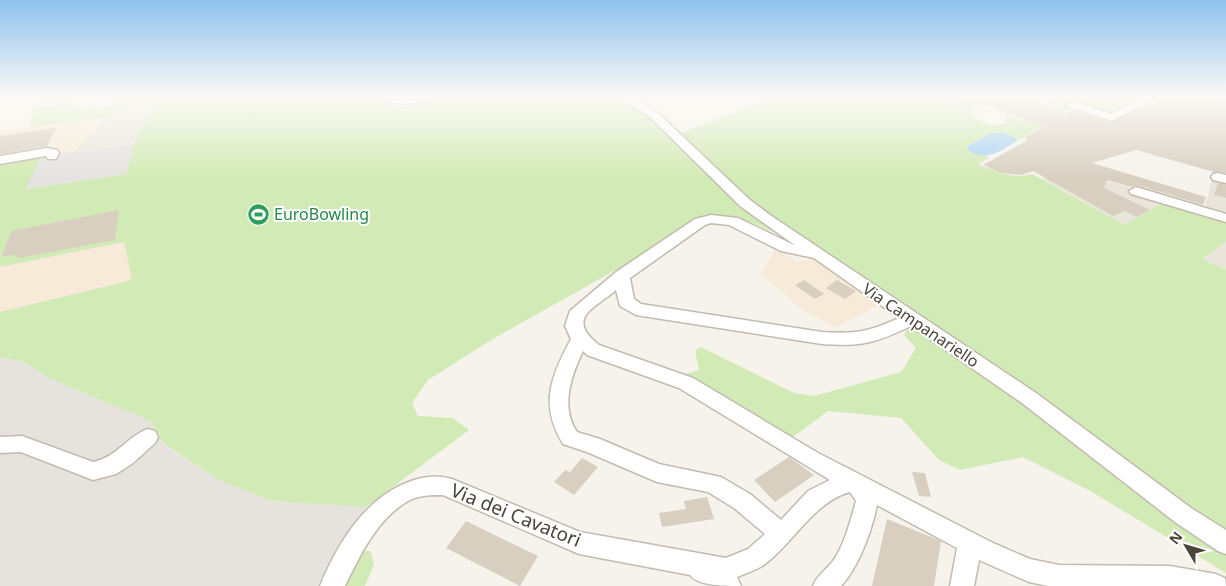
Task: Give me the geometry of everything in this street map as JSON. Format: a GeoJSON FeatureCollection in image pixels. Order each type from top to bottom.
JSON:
{"type":"FeatureCollection","features":[{"type":"Feature","properties":{"kind":"street","name":"Via Campanariello"},"geometry":{"type":"LineString","coordinates":[[664,124],[745,203],[816,254],[1029,398],[1183,515],[1226,543]]}},
{"type":"Feature","properties":{"kind":"street"},"geometry":{"type":"LineString","coordinates":[[1136,191],[1226,218]]}},
{"type":"Feature","properties":{"kind":"street"},"geometry":{"type":"LineString","coordinates":[[816,254],[783,247],[753,228],[725,219],[711,218],[700,222],[622,276],[576,315],[574,326],[580,340],[593,350],[686,383],[812,459],[970,544],[1029,570],[1059,577],[1170,578],[1191,584],[1216,586]]}},
{"type":"Feature","properties":{"kind":"street"},"geometry":{"type":"LineString","coordinates":[[622,276],[626,302],[636,309],[812,336],[852,340],[877,335],[911,319]]}},
{"type":"Feature","properties":{"kind":"street"},"geometry":{"type":"LineString","coordinates":[[580,340],[567,363],[558,392],[560,418],[570,438],[657,473],[713,484],[742,502],[781,534]]}},
{"type":"Feature","properties":{"kind":"street"},"geometry":{"type":"LineString","coordinates":[[0,445],[22,444],[93,471],[108,468],[126,458],[148,436]]}},
{"type":"Feature","properties":{"kind":"street"},"geometry":{"type":"LineString","coordinates":[[688,564],[727,570],[756,557],[816,498],[838,486],[855,482]]}},
{"type":"Feature","properties":{"kind":"street"},"geometry":{"type":"LineString","coordinates":[[825,586],[842,568],[862,522],[867,499],[855,482]]}},
{"type":"Feature","properties":{"kind":"street","name":"Via dei Cavatori"},"geometry":{"type":"LineString","coordinates":[[332,586],[356,540],[372,519],[399,496],[420,487],[444,486],[580,543],[688,564]]}},
{"type":"Feature","properties":{"kind":"street"},"geometry":{"type":"LineString","coordinates":[[962,586],[970,544]]}},
{"type":"Feature","properties":{"kind":"street"},"geometry":{"type":"LineString","coordinates":[[688,564],[729,586]]}},
{"type":"Feature","properties":{"kind":"lane"},"geometry":{"type":"LineString","coordinates":[[0,160],[47,152],[54,153],[52,156]]}},
{"type":"Feature","properties":{"kind":"shaded area"},"geometry":{"type":"Polygon","coordinates":[[[49,124],[101,124],[74,151],[0,163],[0,131],[49,124]]]}},
{"type":"Feature","properties":{"kind":"shaded area"},"geometry":{"type":"Polygon","coordinates":[[[101,124],[143,124],[134,143],[74,151],[101,124]]]}},
{"type":"Feature","properties":{"kind":"shaded area"},"geometry":{"type":"Polygon","coordinates":[[[134,143],[126,174],[25,189],[42,156],[134,143]]]}},
{"type":"Feature","properties":{"kind":"shaded area"},"geometry":{"type":"Polygon","coordinates":[[[1072,170],[1204,210],[1214,172],[1226,176],[1226,219],[1166,201],[1125,225],[1042,179],[1072,170]]]}},
{"type":"Feature","properties":{"kind":"shaded area"},"geometry":{"type":"Polygon","coordinates":[[[124,242],[132,280],[0,312],[0,267],[124,242]]]}},
{"type":"Feature","properties":{"kind":"shaded area"},"geometry":{"type":"Polygon","coordinates":[[[1226,242],[1226,270],[1202,260],[1226,242]]]}},
{"type":"Feature","properties":{"kind":"shaded area"},"geometry":{"type":"Polygon","coordinates":[[[776,248],[797,262],[815,258],[881,304],[836,327],[800,308],[761,274],[776,248]]]}},
{"type":"Feature","properties":{"kind":"shaded area"},"geometry":{"type":"Polygon","coordinates":[[[0,357],[24,362],[51,379],[151,421],[164,445],[219,480],[272,501],[366,507],[339,550],[321,586],[0,586],[0,357]]]}},
{"type":"Feature","properties":{"kind":"green space"},"geometry":{"type":"Polygon","coordinates":[[[30,124],[49,124],[29,127],[30,124]]]}},
{"type":"Feature","properties":{"kind":"green space"},"geometry":{"type":"Polygon","coordinates":[[[143,124],[659,124],[698,161],[739,205],[783,236],[752,223],[725,216],[709,215],[695,219],[642,255],[491,340],[428,380],[412,403],[418,416],[453,418],[469,430],[366,507],[272,501],[219,480],[164,444],[151,421],[51,379],[24,362],[0,357],[0,312],[132,280],[124,242],[0,267],[0,163],[42,156],[26,189],[126,174],[134,143],[143,124]]]}},
{"type":"Feature","properties":{"kind":"green space"},"geometry":{"type":"Polygon","coordinates":[[[704,124],[1046,124],[1017,141],[1006,133],[999,133],[986,136],[968,146],[972,153],[990,157],[978,164],[997,172],[1011,175],[1025,176],[1032,174],[1125,225],[1166,201],[1226,219],[1226,242],[1202,259],[1226,270],[1226,536],[753,205],[679,134],[704,124]]]}},
{"type":"Feature","properties":{"kind":"green space"},"geometry":{"type":"Polygon","coordinates":[[[909,324],[1024,400],[1226,549],[1226,573],[1092,492],[1023,457],[960,470],[939,460],[901,418],[828,411],[789,440],[682,375],[699,370],[695,351],[701,347],[794,393],[814,396],[901,372],[916,348],[904,335],[909,324]]]}},
{"type":"Feature","properties":{"kind":"green space"},"geometry":{"type":"Polygon","coordinates":[[[359,551],[371,551],[374,565],[365,586],[344,586],[359,551]]]}},
{"type":"Feature","properties":{"kind":"water"},"geometry":{"type":"Polygon","coordinates":[[[989,134],[1008,134],[1017,141],[999,152],[987,156],[974,154],[967,150],[968,146],[989,134]]]}},
{"type":"Feature","properties":{"kind":"building"},"geometry":{"type":"Polygon","coordinates":[[[1036,124],[1226,124],[1226,173],[1214,172],[1136,150],[1092,163],[1206,197],[1203,205],[1137,185],[1131,187],[1107,180],[1104,188],[1150,210],[1137,217],[1125,211],[1113,216],[1033,171],[1021,175],[1001,173],[983,165],[1028,140],[1024,138],[1043,127],[1036,124]]]}},
{"type":"Feature","properties":{"kind":"building"},"geometry":{"type":"Polygon","coordinates":[[[56,128],[47,146],[0,154],[0,136],[56,128]]]}},
{"type":"Feature","properties":{"kind":"building"},"geometry":{"type":"Polygon","coordinates":[[[1218,183],[1226,185],[1226,198],[1214,195],[1218,183]]]}},
{"type":"Feature","properties":{"kind":"building"},"geometry":{"type":"Polygon","coordinates":[[[119,210],[115,240],[18,258],[16,255],[2,256],[11,231],[119,210]]]}},
{"type":"Feature","properties":{"kind":"building"},"geometry":{"type":"Polygon","coordinates":[[[804,280],[824,294],[815,299],[795,285],[804,280]]]}},
{"type":"Feature","properties":{"kind":"building"},"geometry":{"type":"Polygon","coordinates":[[[837,280],[856,291],[845,299],[826,288],[837,280]]]}},
{"type":"Feature","properties":{"kind":"building"},"geometry":{"type":"Polygon","coordinates":[[[789,457],[814,475],[775,502],[754,480],[789,457]]]}},
{"type":"Feature","properties":{"kind":"building"},"geometry":{"type":"Polygon","coordinates":[[[582,458],[598,467],[574,495],[554,482],[565,470],[570,472],[582,458]]]}},
{"type":"Feature","properties":{"kind":"building"},"geometry":{"type":"Polygon","coordinates":[[[912,472],[925,473],[931,497],[919,496],[912,472]]]}},
{"type":"Feature","properties":{"kind":"building"},"geometry":{"type":"Polygon","coordinates":[[[707,497],[714,519],[662,527],[659,513],[686,509],[684,501],[707,497]]]}},
{"type":"Feature","properties":{"kind":"building"},"geometry":{"type":"Polygon","coordinates":[[[887,519],[941,541],[934,586],[872,586],[887,519]]]}},
{"type":"Feature","properties":{"kind":"building"},"geometry":{"type":"Polygon","coordinates":[[[466,521],[538,556],[520,586],[446,548],[466,521]]]}},
{"type":"Feature","properties":{"kind":"place","name":"EuroBowling"},"geometry":{"type":"Point","coordinates":[258,214]}}]}
